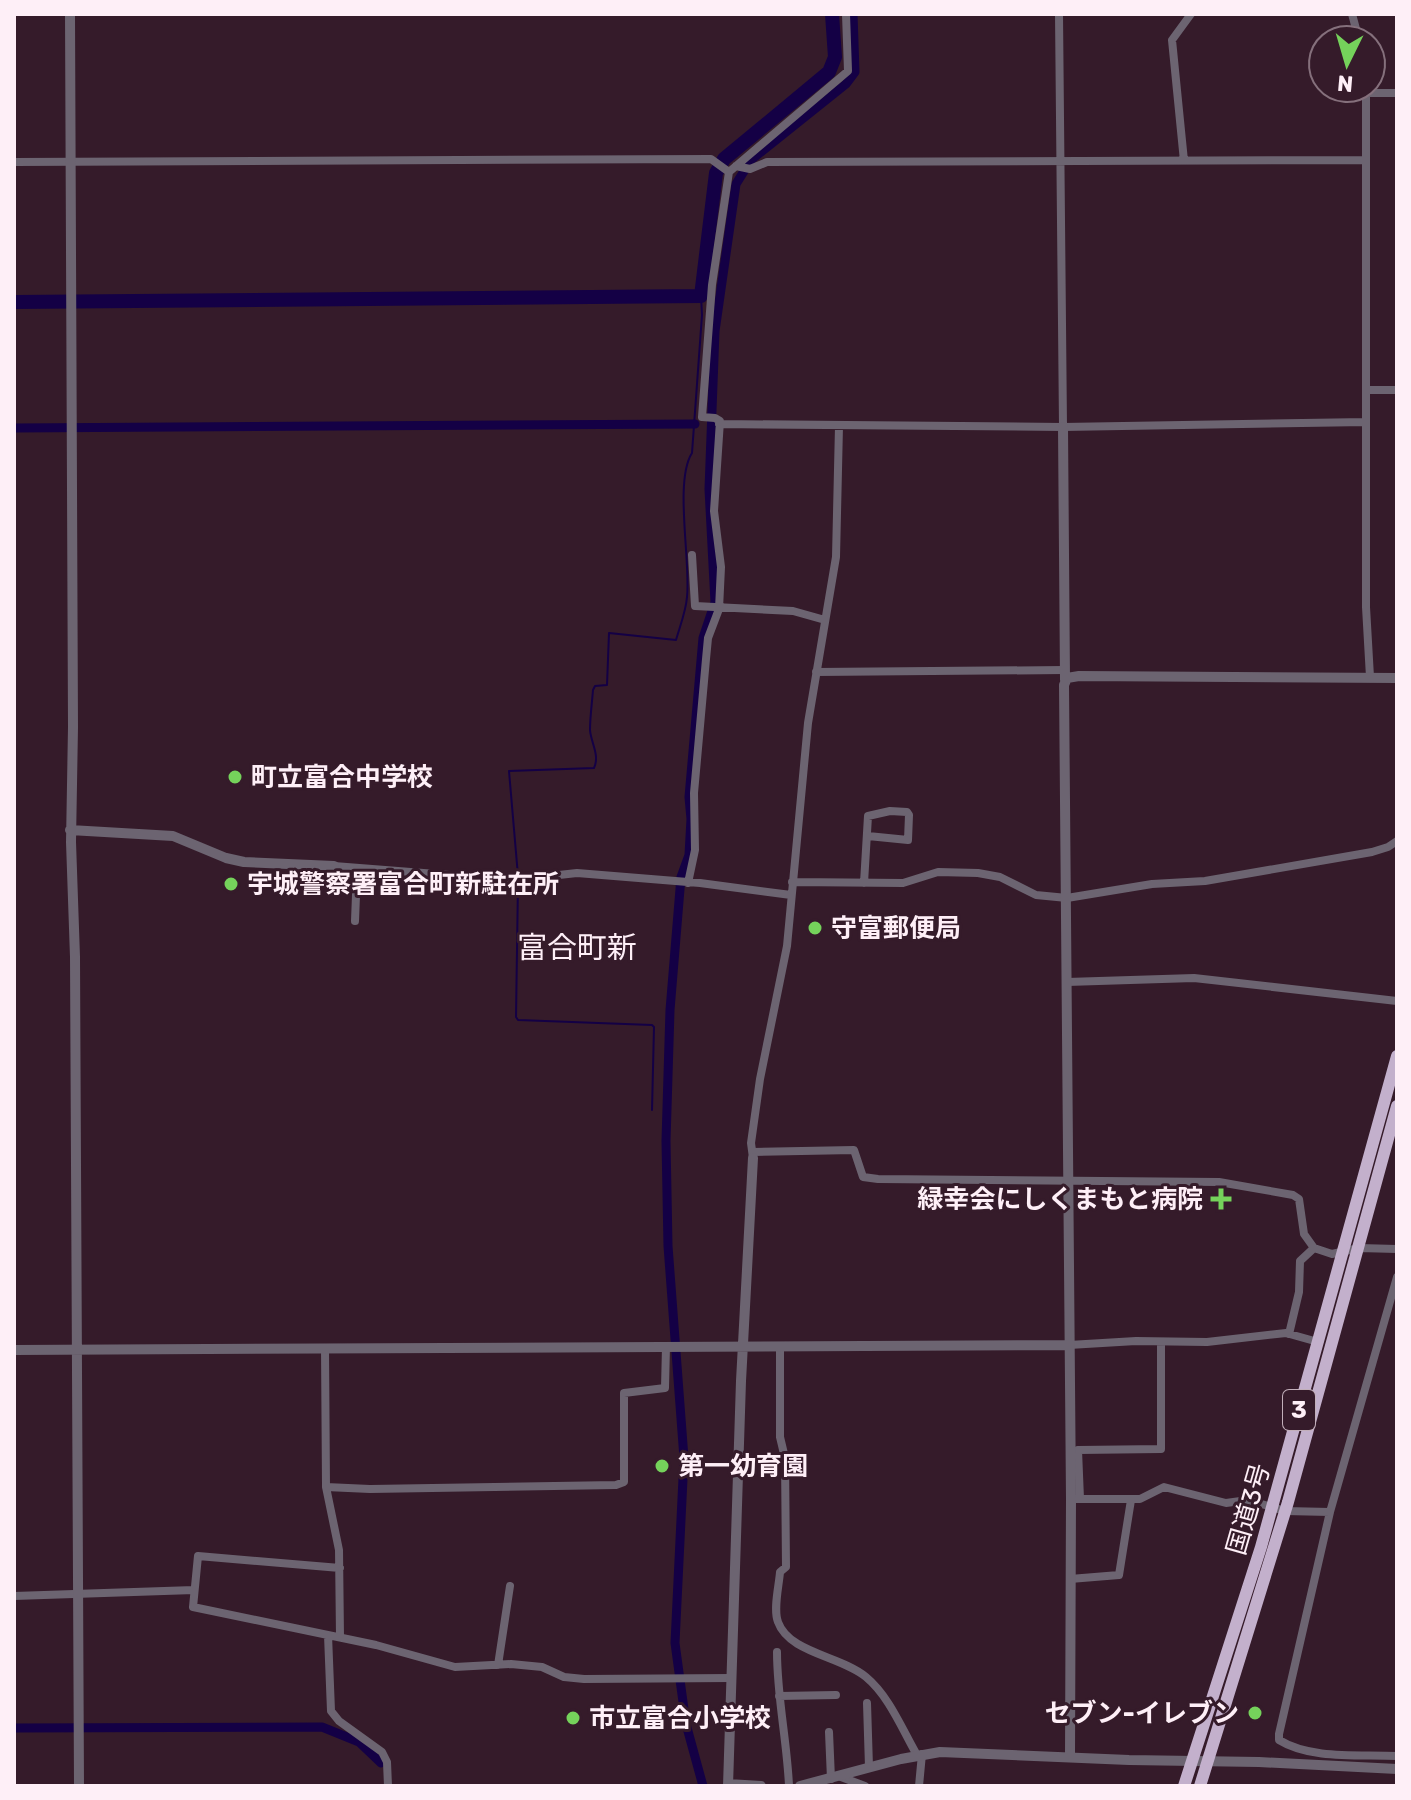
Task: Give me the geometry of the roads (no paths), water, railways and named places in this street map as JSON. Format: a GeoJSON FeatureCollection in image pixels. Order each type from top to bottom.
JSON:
{"type":"FeatureCollection","features":[{"type":"Feature","properties":{"kind":"highway","name":"国道3号"},"geometry":{"type":"LineString","coordinates":[[1184,1786],[1272,1507],[1397,1056]]}},
{"type":"Feature","properties":{"kind":"highway","name":"国道3号"},"geometry":{"type":"LineString","coordinates":[[1200,1786],[1285,1511],[1397,1106]]}},
{"type":"Feature","properties":{"kind":"street"},"geometry":{"type":"LineString","coordinates":[[846,14],[848,71],[733,169],[712,285],[702,417],[839,426],[1063,427],[1366,422]]}},
{"type":"Feature","properties":{"kind":"street"},"geometry":{"type":"LineString","coordinates":[[1059,14],[1069,1345],[1075,1499]]}},
{"type":"Feature","properties":{"kind":"street"},"geometry":{"type":"LineString","coordinates":[[1184,161],[1172,40],[1191,14]]}},
{"type":"Feature","properties":{"kind":"street"},"geometry":{"type":"LineString","coordinates":[[70,19],[73,683],[70,830],[75,957],[79,1786]]}},
{"type":"Feature","properties":{"kind":"street"},"geometry":{"type":"LineString","coordinates":[[1366,104],[1366,607],[1370,677]]}},
{"type":"Feature","properties":{"kind":"street"},"geometry":{"type":"LineString","coordinates":[[14,162],[715,161],[733,169],[750,169],[767,162],[1365,160]]}},
{"type":"Feature","properties":{"kind":"street"},"geometry":{"type":"LineString","coordinates":[[1366,390],[1397,390]]}},
{"type":"Feature","properties":{"kind":"street"},"geometry":{"type":"LineString","coordinates":[[682,883],[695,850],[694,793],[706,659],[721,567],[714,511],[714,420]]}},
{"type":"Feature","properties":{"kind":"street"},"geometry":{"type":"LineString","coordinates":[[761,1786],[728,1785],[743,1346],[753,1155],[751,1143],[787,946],[808,723],[836,557],[839,426]]}},
{"type":"Feature","properties":{"kind":"street"},"geometry":{"type":"LineString","coordinates":[[692,555],[695,606],[793,611],[825,620]]}},
{"type":"Feature","properties":{"kind":"street"},"geometry":{"type":"LineString","coordinates":[[816,672],[950,669],[1079,676],[1397,678]]}},
{"type":"Feature","properties":{"kind":"street"},"geometry":{"type":"LineString","coordinates":[[864,883],[868,816],[898,811],[909,815],[908,840],[868,836]]}},
{"type":"Feature","properties":{"kind":"street"},"geometry":{"type":"LineString","coordinates":[[70,830],[173,836],[226,858],[244,862],[422,871],[514,880],[577,873],[791,895]]}},
{"type":"Feature","properties":{"kind":"street"},"geometry":{"type":"LineString","coordinates":[[792,882],[903,883],[938,872],[978,873],[1000,877],[1036,895],[1067,898],[1152,884],[1205,881],[1363,854],[1397,841]]}},
{"type":"Feature","properties":{"kind":"street"},"geometry":{"type":"LineString","coordinates":[[355,921],[357,869]]}},
{"type":"Feature","properties":{"kind":"street"},"geometry":{"type":"LineString","coordinates":[[1067,989],[1194,978],[1397,1001]]}},
{"type":"Feature","properties":{"kind":"street"},"geometry":{"type":"LineString","coordinates":[[753,1155],[854,1150],[863,1177],[878,1179],[1219,1182],[1293,1195],[1299,1199],[1304,1234],[1314,1248],[1332,1254],[1359,1248],[1397,1249]]}},
{"type":"Feature","properties":{"kind":"street"},"geometry":{"type":"LineString","coordinates":[[1289,1334],[1299,1292],[1300,1261],[1314,1248]]}},
{"type":"Feature","properties":{"kind":"street"},"geometry":{"type":"LineString","coordinates":[[1397,1277],[1330,1512],[1279,1740],[1290,1747],[1397,1756]]}},
{"type":"Feature","properties":{"kind":"street"},"geometry":{"type":"LineString","coordinates":[[14,1350],[1069,1345],[1136,1341],[1207,1342],[1289,1334],[1318,1342]]}},
{"type":"Feature","properties":{"kind":"street"},"geometry":{"type":"LineString","coordinates":[[1070,1756],[1070,1579],[1078,1450],[1161,1449],[1161,1342]]}},
{"type":"Feature","properties":{"kind":"street"},"geometry":{"type":"LineString","coordinates":[[326,1487],[616,1485],[624,1482],[624,1393],[665,1388],[667,1346]]}},
{"type":"Feature","properties":{"kind":"street"},"geometry":{"type":"LineString","coordinates":[[780,1346],[780,1437],[785,1458],[786,1567],[780,1572],[777,1621],[792,1642],[826,1655],[865,1676],[885,1700],[919,1755],[919,1786]]}},
{"type":"Feature","properties":{"kind":"street"},"geometry":{"type":"LineString","coordinates":[[325,1348],[326,1487],[339,1550],[340,1637]]}},
{"type":"Feature","properties":{"kind":"street"},"geometry":{"type":"LineString","coordinates":[[1075,1499],[1131,1500],[1149,1497],[1164,1487],[1221,1502],[1248,1500],[1285,1511],[1330,1512]]}},
{"type":"Feature","properties":{"kind":"street"},"geometry":{"type":"LineString","coordinates":[[1070,1579],[1119,1575],[1131,1500]]}},
{"type":"Feature","properties":{"kind":"street"},"geometry":{"type":"LineString","coordinates":[[340,1568],[198,1556],[193,1607],[340,1637],[455,1667],[542,1667],[564,1677],[584,1679],[731,1678]]}},
{"type":"Feature","properties":{"kind":"street"},"geometry":{"type":"LineString","coordinates":[[498,1665],[510,1586]]}},
{"type":"Feature","properties":{"kind":"street"},"geometry":{"type":"LineString","coordinates":[[14,1596],[194,1590]]}},
{"type":"Feature","properties":{"kind":"street"},"geometry":{"type":"LineString","coordinates":[[328,1635],[331,1711],[339,1721],[382,1752],[387,1762],[388,1786]]}},
{"type":"Feature","properties":{"kind":"street"},"geometry":{"type":"LineString","coordinates":[[777,1652],[789,1786]]}},
{"type":"Feature","properties":{"kind":"street"},"geometry":{"type":"LineString","coordinates":[[779,1696],[836,1695]]}},
{"type":"Feature","properties":{"kind":"street"},"geometry":{"type":"LineString","coordinates":[[867,1703],[869,1767]]}},
{"type":"Feature","properties":{"kind":"street"},"geometry":{"type":"LineString","coordinates":[[829,1732],[836,1778]]}},
{"type":"Feature","properties":{"kind":"street"},"geometry":{"type":"LineString","coordinates":[[800,1786],[940,1752],[1397,1769]]}},
{"type":"Feature","properties":{"kind":"street"},"geometry":{"type":"LineString","coordinates":[[836,1778],[865,1786]]}},
{"type":"Feature","properties":{"kind":"waterway"},"geometry":{"type":"LineString","coordinates":[[14,302],[701,296],[716,173],[724,159],[829,72],[835,57],[832,14]]}},
{"type":"Feature","properties":{"kind":"waterway"},"geometry":{"type":"LineString","coordinates":[[703,1786],[686,1724],[675,1643],[684,1458],[668,1246],[666,1141],[670,1010],[681,877],[689,855],[689,797],[703,638],[715,602],[709,489],[715,331],[736,184],[751,160],[846,84],[855,72],[853,14]]}},
{"type":"Feature","properties":{"kind":"waterway"},"geometry":{"type":"LineString","coordinates":[[518,876],[509,771],[594,768],[596,754],[590,730],[593,690],[595,686],[607,685],[609,633],[676,640],[687,597],[684,482],[692,453],[701,296]]}},
{"type":"Feature","properties":{"kind":"waterway"},"geometry":{"type":"LineString","coordinates":[[14,428],[695,424]]}},
{"type":"Feature","properties":{"kind":"waterway"},"geometry":{"type":"LineString","coordinates":[[518,882],[516,1017],[518,1020],[652,1025],[652,1110]]}},
{"type":"Feature","properties":{"kind":"waterway"},"geometry":{"type":"LineString","coordinates":[[14,1728],[322,1727],[359,1742],[381,1763]]}},
{"type":"Feature","properties":{"kind":"place","name":"町立富合中学校"},"geometry":{"type":"Point","coordinates":[235,777]}},
{"type":"Feature","properties":{"kind":"place","name":"宇城警察署富合町新駐在所"},"geometry":{"type":"Point","coordinates":[231,884]}},
{"type":"Feature","properties":{"kind":"place","name":"守富郵便局"},"geometry":{"type":"Point","coordinates":[815,928]}},
{"type":"Feature","properties":{"kind":"place","name":"緑幸会にしくまもと病院"},"geometry":{"type":"Point","coordinates":[1221,1199]}},
{"type":"Feature","properties":{"kind":"place","name":"第一幼育園"},"geometry":{"type":"Point","coordinates":[662,1466]}},
{"type":"Feature","properties":{"kind":"place","name":"セブン-イレブン"},"geometry":{"type":"Point","coordinates":[1255,1713]}},
{"type":"Feature","properties":{"kind":"place","name":"市立富合小学校"},"geometry":{"type":"Point","coordinates":[573,1718]}},
{"type":"Feature","properties":{"kind":"district","name":"富合町新"},"geometry":{"type":"Point","coordinates":[577,948]}}]}
